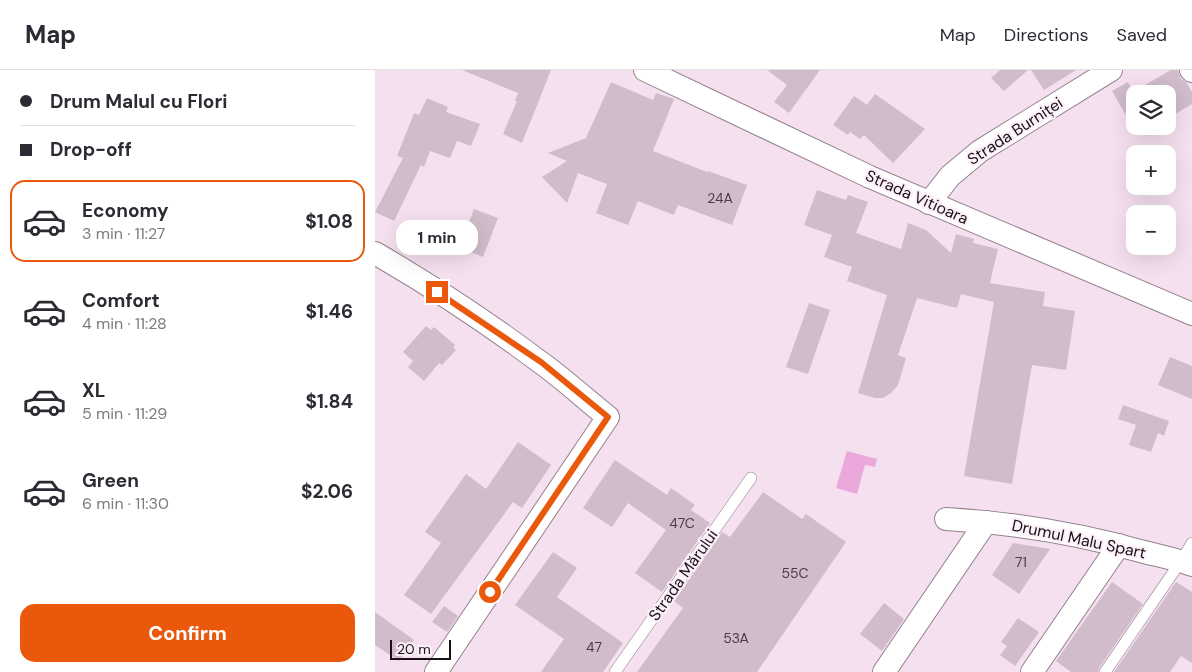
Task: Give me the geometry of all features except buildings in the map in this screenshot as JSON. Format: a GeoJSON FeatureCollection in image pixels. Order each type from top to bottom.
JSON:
{"type":"FeatureCollection","features":[{"type":"Feature","properties":{"kind":"street","name":"Strada Vitioara"},"geometry":{"type":"LineString","coordinates":[[645,70],[870,177],[1192,314]]}},
{"type":"Feature","properties":{"kind":"street","name":"Strada Burniței"},"geometry":{"type":"LineString","coordinates":[[929,203],[950,176],[980,151],[1102,72]]}},
{"type":"Feature","properties":{"kind":"street"},"geometry":{"type":"LineString","coordinates":[[375,253],[541,362],[608,417],[436,672]]}},
{"type":"Feature","properties":{"kind":"street","name":"Drumul Malu Spart"},"geometry":{"type":"LineString","coordinates":[[946,519],[1057,531],[1119,545],[1188,556]]}},
{"type":"Feature","properties":{"kind":"street"},"geometry":{"type":"LineString","coordinates":[[884,672],[986,522]]}},
{"type":"Feature","properties":{"kind":"street"},"geometry":{"type":"LineString","coordinates":[[1032,672],[1119,545]]}},
{"type":"Feature","properties":{"kind":"lane","name":"Strada Mărului"},"geometry":{"type":"LineString","coordinates":[[615,672],[751,478]]}},
{"type":"Feature","properties":{"kind":"lane","name":"Drumul Malu Spart"},"geometry":{"type":"LineString","coordinates":[[1105,672],[1188,556]]}},
{"type":"Feature","properties":{"kind":"shaded area"},"geometry":{"type":"Polygon","coordinates":[[[847,451],[877,459],[875,467],[865,465],[857,494],[836,488],[847,451]]]}},
{"type":"Feature","properties":{"kind":"route"},"geometry":{"type":"LineString","coordinates":[[437,292],[541,362],[608,417],[490,592]]}}]}
